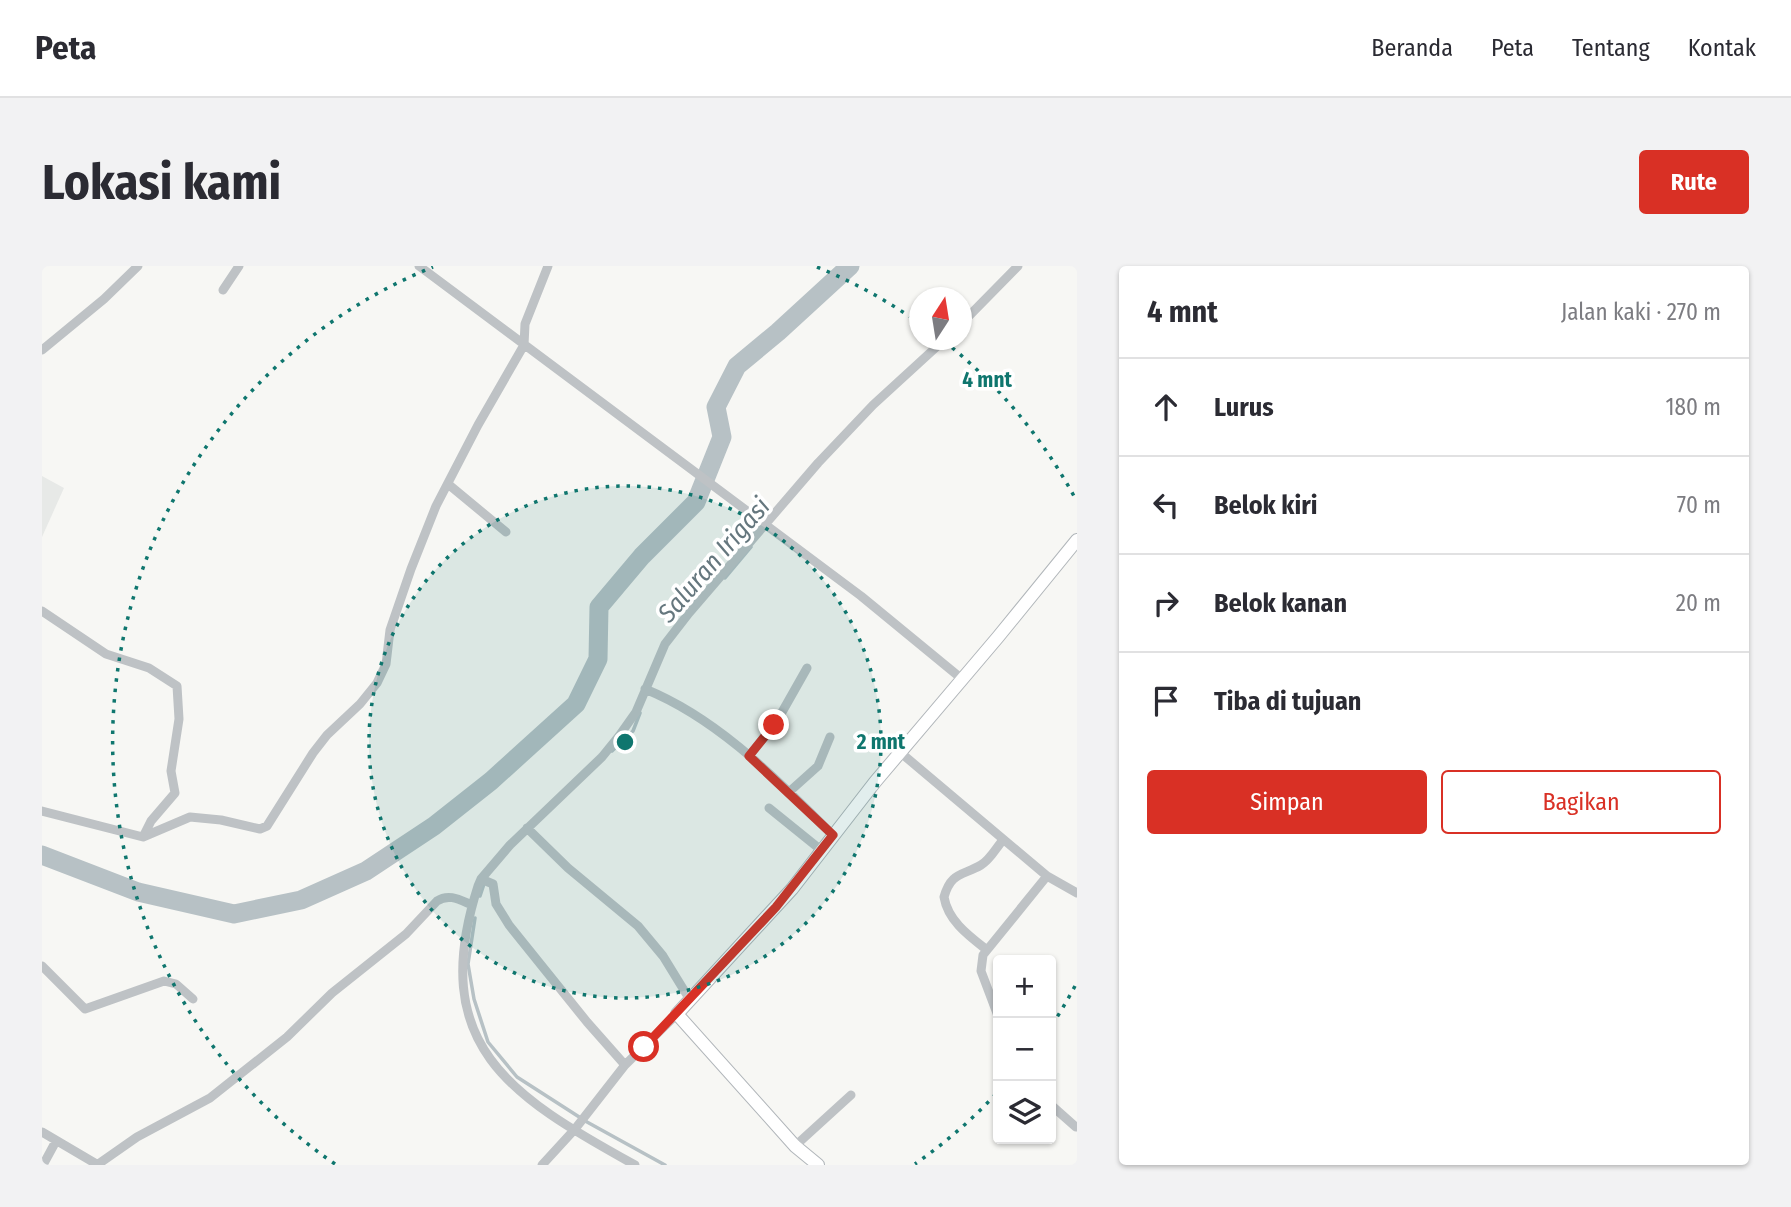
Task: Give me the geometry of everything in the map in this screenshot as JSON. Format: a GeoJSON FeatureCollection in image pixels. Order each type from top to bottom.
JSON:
{"type":"FeatureCollection","features":[{"type":"Feature","properties":{"kind":"street"},"geometry":{"type":"LineString","coordinates":[[42,350],[104,299],[138,266]]}},
{"type":"Feature","properties":{"kind":"street"},"geometry":{"type":"LineString","coordinates":[[223,290],[239,266]]}},
{"type":"Feature","properties":{"kind":"street"},"geometry":{"type":"LineString","coordinates":[[419,266],[861,596],[962,679]]}},
{"type":"Feature","properties":{"kind":"street"},"geometry":{"type":"LineString","coordinates":[[42,811],[143,836],[190,817],[221,820],[260,829],[267,826],[313,753],[377,683],[386,664],[390,629],[411,569],[448,484],[524,345],[525,324],[548,266]]}},
{"type":"Feature","properties":{"kind":"street"},"geometry":{"type":"LineString","coordinates":[[972,312],[1018,266]]}},
{"type":"Feature","properties":{"kind":"street"},"geometry":{"type":"LineString","coordinates":[[635,1165],[536,1106],[509,1084],[480,1042],[467,1009],[462,981],[464,945],[472,905],[486,881],[527,829],[619,736],[649,690],[665,644],[674,631],[766,526],[796,487],[873,405],[933,350]]}},
{"type":"Feature","properties":{"kind":"street"},"geometry":{"type":"LineString","coordinates":[[448,484],[506,531]]}},
{"type":"Feature","properties":{"kind":"street"},"geometry":{"type":"LineString","coordinates":[[542,1165],[574,1130],[625,1065],[677,1014],[776,907],[1077,540]]}},
{"type":"Feature","properties":{"kind":"street"},"geometry":{"type":"LineString","coordinates":[[42,611],[112,657],[149,668],[177,686],[179,719],[171,771],[175,793],[151,821],[143,836]]}},
{"type":"Feature","properties":{"kind":"street"},"geometry":{"type":"LineString","coordinates":[[749,756],[777,721],[807,668]]}},
{"type":"Feature","properties":{"kind":"street"},"geometry":{"type":"LineString","coordinates":[[649,690],[695,714],[749,756],[833,835]]}},
{"type":"Feature","properties":{"kind":"street"},"geometry":{"type":"LineString","coordinates":[[789,792],[816,769],[830,737]]}},
{"type":"Feature","properties":{"kind":"street"},"geometry":{"type":"LineString","coordinates":[[901,753],[1047,876],[1077,893]]}},
{"type":"Feature","properties":{"kind":"street"},"geometry":{"type":"LineString","coordinates":[[769,808],[821,850]]}},
{"type":"Feature","properties":{"kind":"street"},"geometry":{"type":"LineString","coordinates":[[527,829],[568,868],[638,926],[670,966],[691,999]]}},
{"type":"Feature","properties":{"kind":"street"},"geometry":{"type":"LineString","coordinates":[[987,950],[951,916],[944,897],[952,880],[960,873],[983,864],[1003,840]]}},
{"type":"Feature","properties":{"kind":"street"},"geometry":{"type":"LineString","coordinates":[[993,1001],[981,966],[987,950],[1047,876]]}},
{"type":"Feature","properties":{"kind":"street"},"geometry":{"type":"LineString","coordinates":[[486,881],[509,925],[625,1065]]}},
{"type":"Feature","properties":{"kind":"street"},"geometry":{"type":"LineString","coordinates":[[42,1132],[97,1165],[137,1137],[210,1098],[287,1038],[332,993],[406,934],[437,901],[443,897],[452,897],[472,905]]}},
{"type":"Feature","properties":{"kind":"street"},"geometry":{"type":"LineString","coordinates":[[42,966],[86,1009],[164,982],[176,984],[192,999]]}},
{"type":"Feature","properties":{"kind":"street"},"geometry":{"type":"LineString","coordinates":[[677,1014],[795,1146],[818,1165]]}},
{"type":"Feature","properties":{"kind":"street"},"geometry":{"type":"LineString","coordinates":[[795,1146],[851,1095]]}},
{"type":"Feature","properties":{"kind":"street"},"geometry":{"type":"LineString","coordinates":[[1056,1109],[1076,1127]]}},
{"type":"Feature","properties":{"kind":"street"},"geometry":{"type":"LineString","coordinates":[[43,1165],[56,1141]]}},
{"type":"Feature","properties":{"kind":"shaded area"},"geometry":{"type":"Polygon","coordinates":[[[42,476],[64,488],[42,537],[42,476]]]}},
{"type":"Feature","properties":{"kind":"waterway"},"geometry":{"type":"LineString","coordinates":[[42,855],[138,892],[234,914],[301,900],[366,871],[434,826],[491,781],[576,704],[598,659],[599,607],[642,556],[696,502],[722,437],[716,407],[737,366],[850,266]]}},
{"type":"Feature","properties":{"kind":"waterway","name":"Saluran Irigasi"},"geometry":{"type":"LineString","coordinates":[[725,578],[751,547]]}},
{"type":"Feature","properties":{"kind":"waterway","name":"Saluran Irigasi"},"geometry":{"type":"LineString","coordinates":[[612,751],[633,731],[640,713]]}},
{"type":"Feature","properties":{"kind":"waterway","name":"Saluran Irigasi"},"geometry":{"type":"LineString","coordinates":[[480,896],[485,881]]}},
{"type":"Feature","properties":{"kind":"waterway","name":"Saluran Irigasi"},"geometry":{"type":"LineString","coordinates":[[475,918],[468,964],[474,999],[488,1042],[517,1077],[587,1122],[665,1165]]}},
{"type":"Feature","properties":{"kind":"route"},"geometry":{"type":"LineString","coordinates":[[644,1047],[741,947],[792,889],[833,835],[749,756],[774,725]]}}]}
